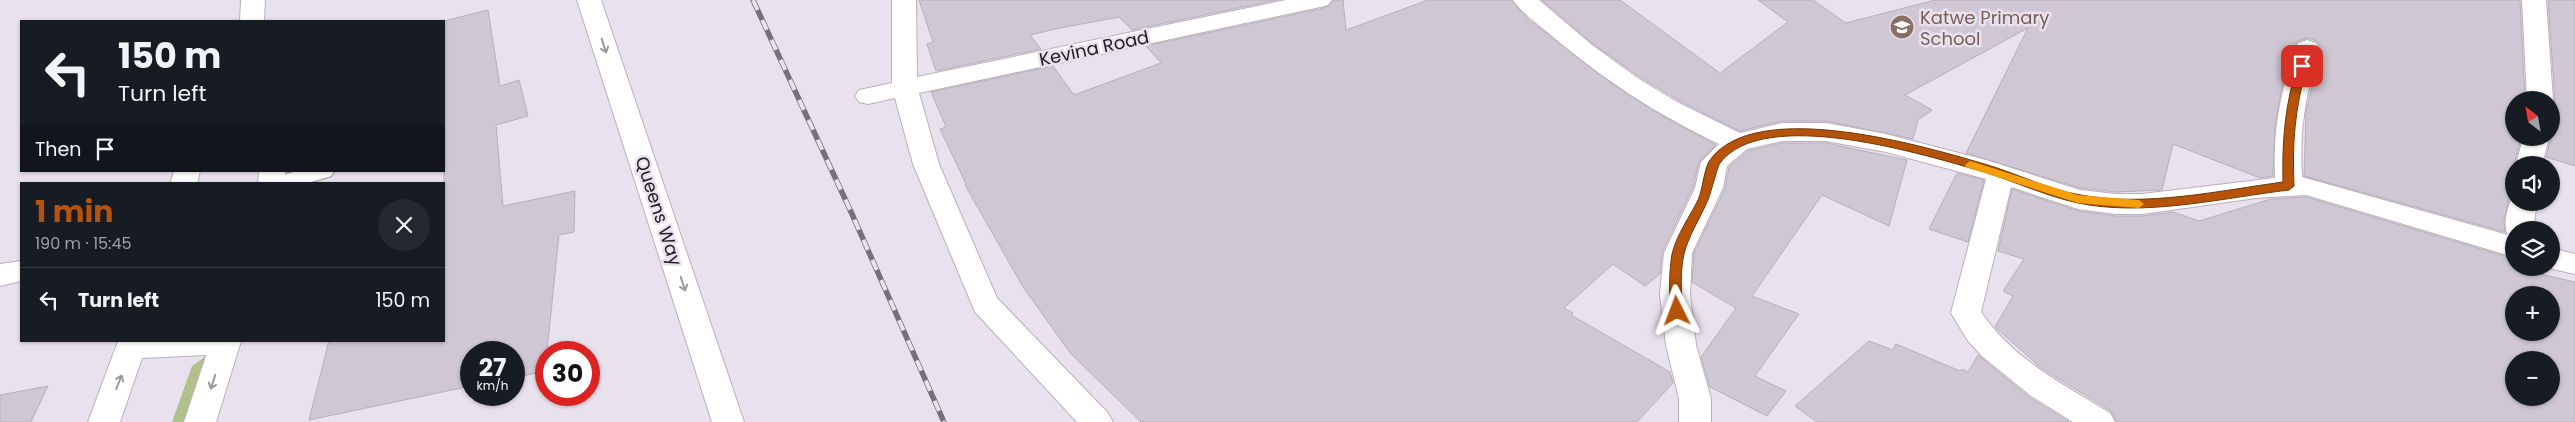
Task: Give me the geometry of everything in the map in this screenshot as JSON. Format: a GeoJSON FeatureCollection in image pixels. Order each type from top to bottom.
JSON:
{"type":"FeatureCollection","features":[{"type":"Feature","properties":{"kind":"main road"},"geometry":{"type":"LineString","coordinates":[[252,20],[253,0]]}},
{"type":"Feature","properties":{"kind":"main road","name":"Queens Way"},"geometry":{"type":"LineString","coordinates":[[589,0],[728,422]]}},
{"type":"Feature","properties":{"kind":"main road"},"geometry":{"type":"LineString","coordinates":[[904,0],[905,88],[926,164],[985,304],[1097,422]]}},
{"type":"Feature","properties":{"kind":"main road","name":"Kevina Road"},"geometry":{"type":"LineString","coordinates":[[868,96],[1320,0]]}},
{"type":"Feature","properties":{"kind":"main road"},"geometry":{"type":"LineString","coordinates":[[1525,0],[1596,59],[1646,95],[1701,125],[1738,142]]}},
{"type":"Feature","properties":{"kind":"main road"},"geometry":{"type":"LineString","coordinates":[[2534,0],[2539,91]]}},
{"type":"Feature","properties":{"kind":"main road"},"geometry":{"type":"LineString","coordinates":[[2289,186],[2287,144],[2292,100],[2307,48]]}},
{"type":"Feature","properties":{"kind":"main road"},"geometry":{"type":"LineString","coordinates":[[1694,422],[1695,399],[1681,344],[1675,294],[1678,253],[1709,188],[1714,162],[1738,142],[1782,132],[1826,132],[1886,143],[2001,174],[2078,199],[2116,204],[2161,202],[2289,186],[2306,186],[2505,244]]}},
{"type":"Feature","properties":{"kind":"main road"},"geometry":{"type":"LineString","coordinates":[[2001,174],[1966,313],[1981,337],[2011,368],[2099,422]]}},
{"type":"Feature","properties":{"kind":"main road"},"geometry":{"type":"LineString","coordinates":[[2560,260],[2575,264]]}},
{"type":"Feature","properties":{"kind":"main road"},"geometry":{"type":"LineString","coordinates":[[0,275],[20,271]]}},
{"type":"Feature","properties":{"kind":"main road"},"geometry":{"type":"LineString","coordinates":[[104,422],[133,344],[226,342],[200,422]]}},
{"type":"Feature","properties":{"kind":"lane"},"geometry":{"type":"LineString","coordinates":[[284,182],[320,172]]}},
{"type":"Feature","properties":{"kind":"green space"},"geometry":{"type":"Polygon","coordinates":[[[206,356],[206,422],[172,422],[192,366],[206,356]]]}},
{"type":"Feature","properties":{"kind":"building"},"geometry":{"type":"Polygon","coordinates":[[[919,0],[1277,0],[1132,30],[1119,17],[1060,28],[1030,35],[1041,49],[936,71],[927,44],[933,42],[919,0]]]}},
{"type":"Feature","properties":{"kind":"building"},"geometry":{"type":"Polygon","coordinates":[[[1334,0],[1343,0],[1346,30],[1428,0],[1511,0],[1530,21],[1611,83],[1652,110],[1716,145],[1699,162],[1693,187],[1662,252],[1660,274],[1645,286],[1613,264],[1564,308],[1573,313],[1571,315],[1670,372],[1673,383],[1637,422],[1141,422],[1071,354],[1023,287],[965,185],[940,129],[946,127],[931,92],[1053,66],[1074,95],[1161,63],[1146,46],[1320,9],[1329,6],[1334,0]]]}},
{"type":"Feature","properties":{"kind":"building"},"geometry":{"type":"Polygon","coordinates":[[[1542,0],[1620,0],[1720,73],[1788,22],[1758,0],[1813,0],[1846,23],[1935,0],[2520,0],[2525,91],[2505,91],[2505,146],[2519,146],[2516,156],[2505,156],[2505,232],[2304,176],[2306,112],[2321,48],[2317,41],[2308,38],[2297,41],[2293,47],[2283,81],[2275,127],[2273,176],[2260,178],[2173,144],[2162,190],[2116,192],[2080,188],[1966,153],[2028,28],[1905,95],[1932,110],[1918,120],[1913,139],[1826,121],[1782,121],[1740,131],[1678,100],[1640,77],[1593,44],[1542,0]]]}},
{"type":"Feature","properties":{"kind":"building"},"geometry":{"type":"Polygon","coordinates":[[[2548,0],[2575,0],[2575,166],[2560,161],[2560,156],[2546,156],[2549,146],[2560,146],[2560,91],[2554,91],[2548,0]]]}},
{"type":"Feature","properties":{"kind":"building"},"geometry":{"type":"Polygon","coordinates":[[[488,10],[500,86],[519,80],[528,116],[496,125],[503,206],[575,191],[574,232],[559,235],[548,341],[535,341],[535,373],[525,376],[525,341],[460,341],[460,388],[309,420],[329,342],[445,342],[445,21],[488,10]]]}},
{"type":"Feature","properties":{"kind":"building"},"geometry":{"type":"Polygon","coordinates":[[[1782,143],[1826,143],[1907,160],[1889,226],[1822,195],[1752,296],[1799,314],[1755,376],[1786,391],[1767,416],[1710,387],[1701,357],[1736,308],[1692,282],[1694,253],[1725,189],[1729,167],[1748,151],[1782,143]]]}},
{"type":"Feature","properties":{"kind":"building"},"geometry":{"type":"Polygon","coordinates":[[[1957,173],[1984,180],[1968,242],[1929,229],[1957,173]]]}},
{"type":"Feature","properties":{"kind":"building"},"geometry":{"type":"Polygon","coordinates":[[[2012,189],[2078,211],[2116,216],[2142,216],[2173,212],[2199,221],[2271,199],[2306,197],[2505,256],[2505,276],[2549,276],[2575,282],[2575,422],[2117,422],[2111,411],[2041,368],[1995,327],[2013,296],[2003,291],[2024,259],[1998,251],[2012,189]]]}},
{"type":"Feature","properties":{"kind":"building"},"geometry":{"type":"Polygon","coordinates":[[[1869,341],[1893,350],[1896,344],[1960,371],[1962,369],[1968,372],[1978,355],[2030,398],[2069,422],[1817,422],[1795,406],[1869,341]]]}},
{"type":"Feature","properties":{"kind":"building"},"geometry":{"type":"Polygon","coordinates":[[[48,386],[31,422],[0,422],[0,395],[48,386]]]}},
{"type":"Feature","properties":{"kind":"railway"},"geometry":{"type":"LineString","coordinates":[[753,0],[852,214],[944,422]]}},
{"type":"Feature","properties":{"kind":"slow traffic"},"geometry":{"type":"LineString","coordinates":[[1970,165],[2078,199],[2116,204],[2139,204]]}},
{"type":"Feature","properties":{"kind":"place","name":"Katwe Primary School"},"geometry":{"type":"Point","coordinates":[1902,27]}},
{"type":"Feature","properties":{"kind":"route"},"geometry":{"type":"LineString","coordinates":[[1677,311],[1675,294],[1678,253],[1709,188],[1714,162],[1738,142],[1782,132],[1826,132],[1886,143],[1986,169],[2078,199],[2116,204],[2156,203],[2289,186],[2287,144],[2292,100],[2302,66]]}}]}
